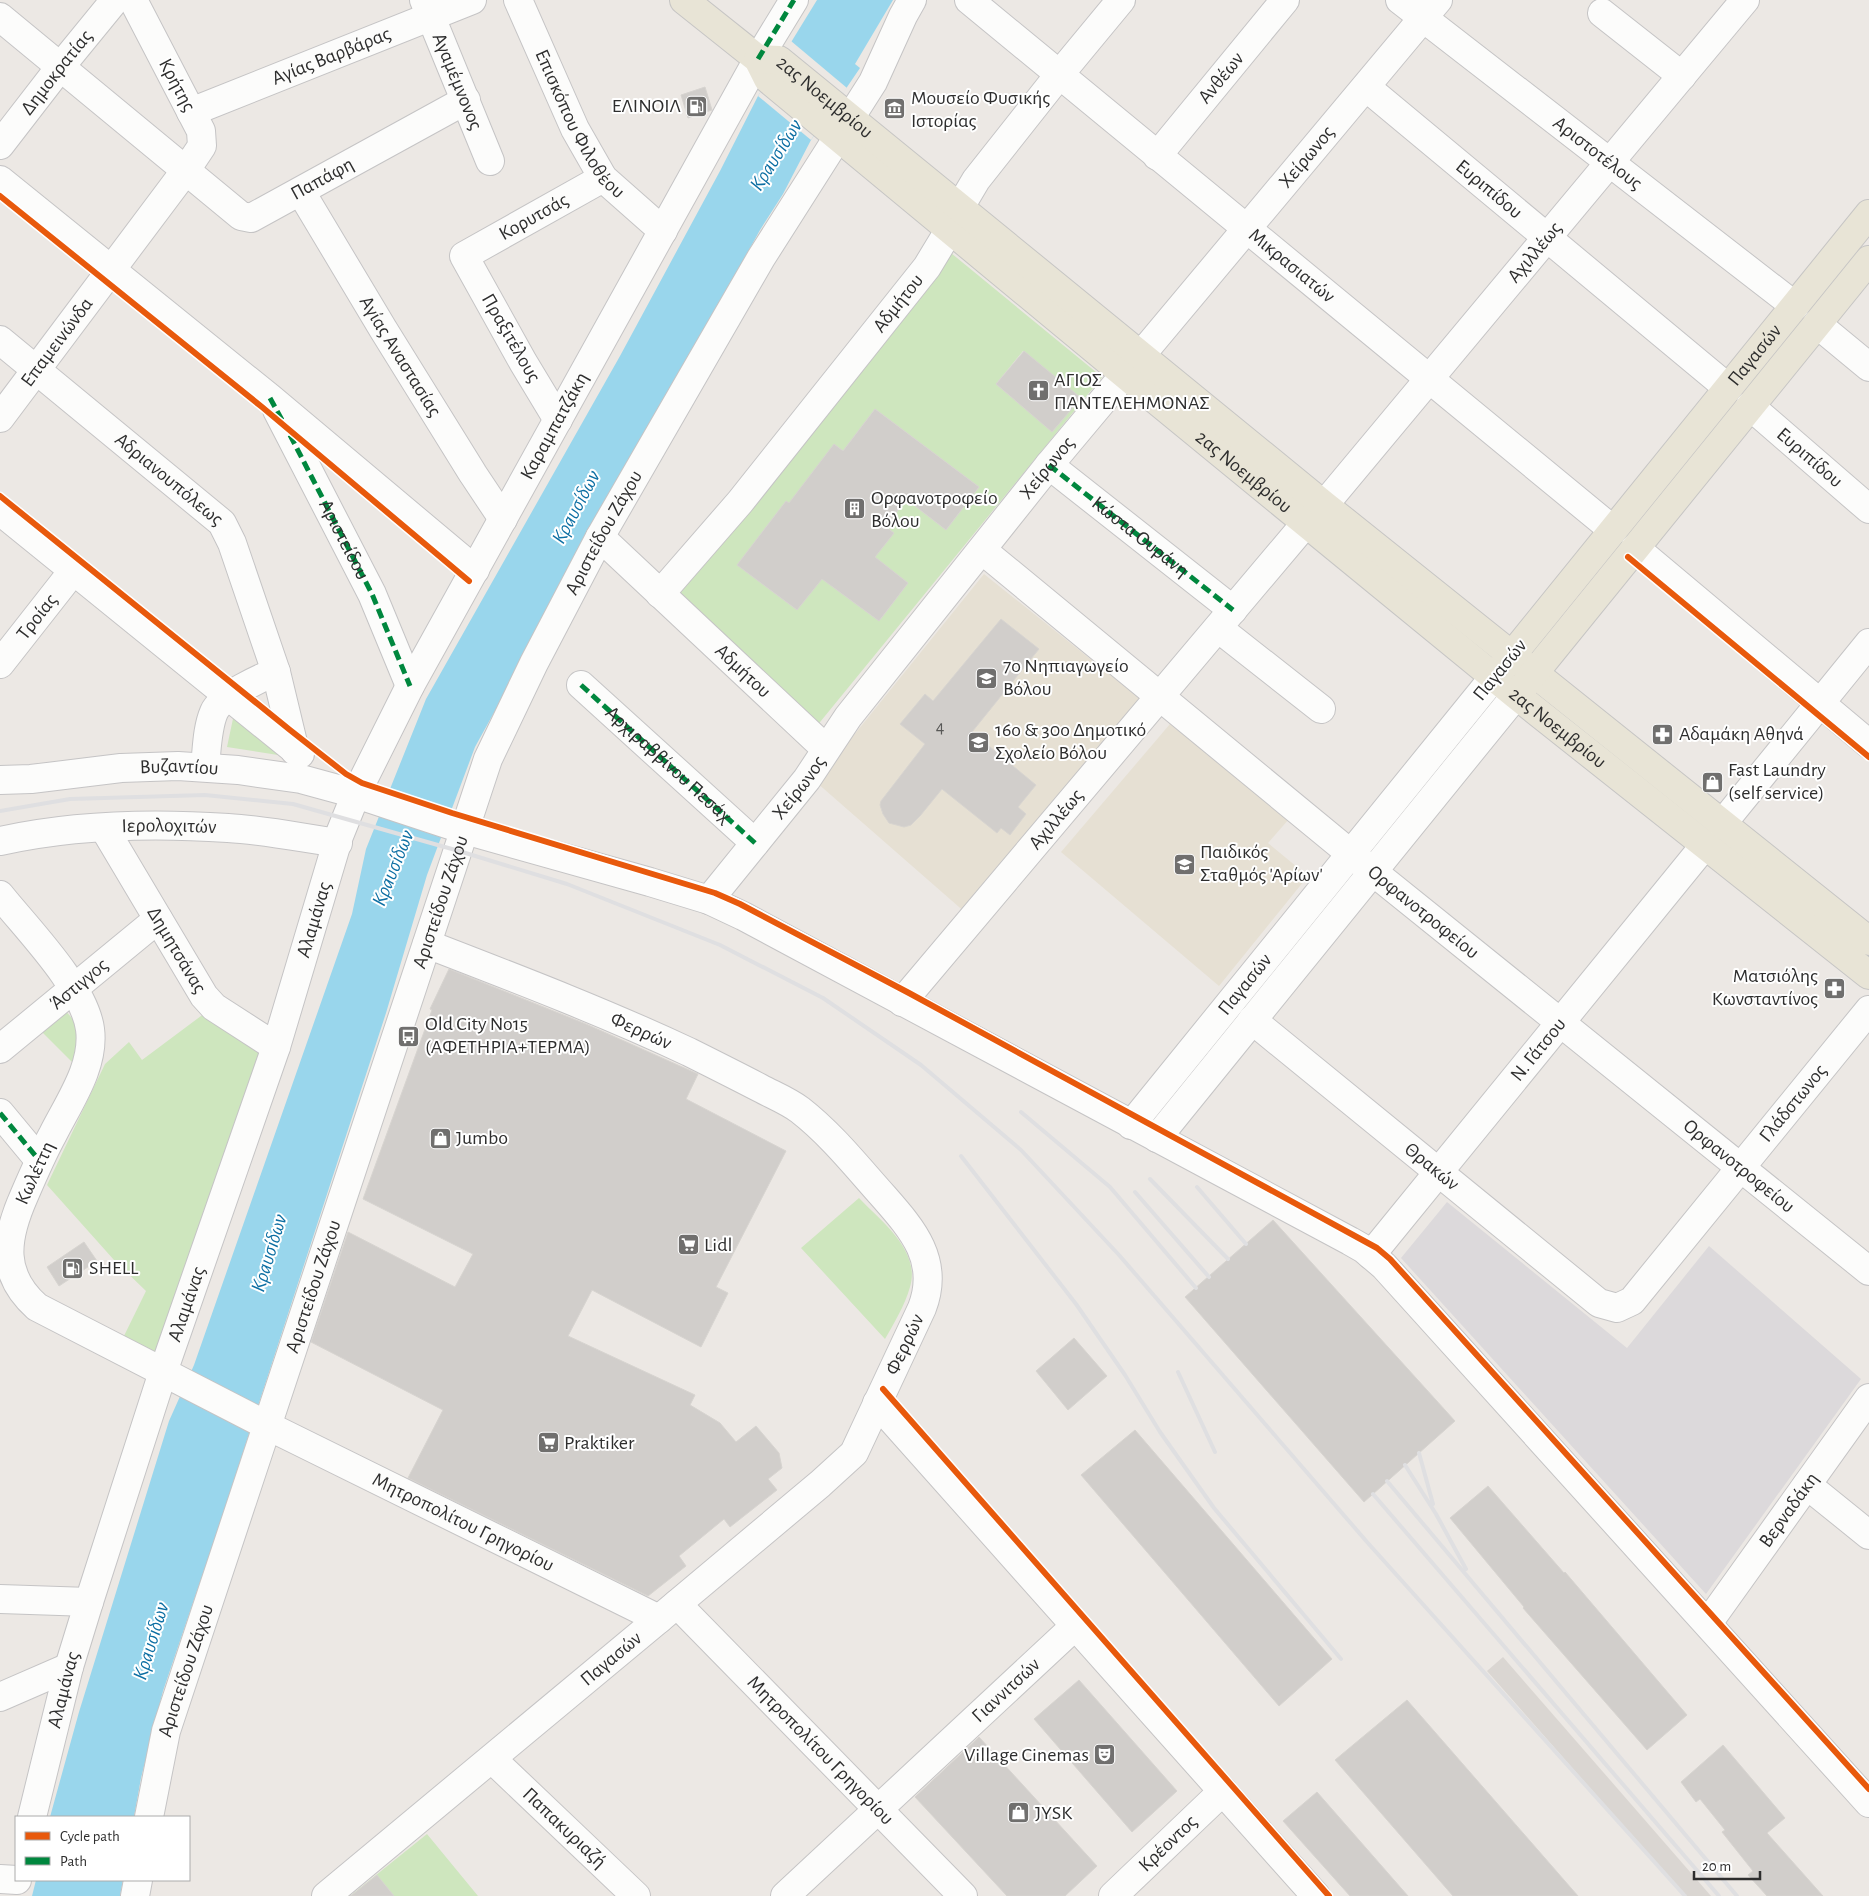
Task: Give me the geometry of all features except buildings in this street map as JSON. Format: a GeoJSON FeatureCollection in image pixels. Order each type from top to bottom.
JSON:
{"type":"FeatureCollection","features":[{"type":"Feature","properties":{"kind":"main road","name":"2ας Νοεμβρίου"},"geometry":{"type":"LineString","coordinates":[[684,0],[705,9],[769,66],[1315,514],[1494,677],[1869,975]]}},
{"type":"Feature","properties":{"kind":"main road","name":"Παγασών"},"geometry":{"type":"LineString","coordinates":[[1494,677],[1869,214]]}},
{"type":"Feature","properties":{"kind":"main road","name":"Παγασών"},"geometry":{"type":"LineString","coordinates":[[1516,695],[1869,260]]}},
{"type":"Feature","properties":{"kind":"main road","name":"2ας Νοεμβρίου"},"geometry":{"type":"LineString","coordinates":[[1315,514],[1512,656],[1869,941]]}},
{"type":"Feature","properties":{"kind":"street","name":"Δημοκρατίας"},"geometry":{"type":"LineString","coordinates":[[0,145],[115,0]]}},
{"type":"Feature","properties":{"kind":"street","name":"Κρήτης"},"geometry":{"type":"LineString","coordinates":[[133,0],[203,138],[202,146],[186,170]]}},
{"type":"Feature","properties":{"kind":"street","name":"Αγίας Βαρβάρας"},"geometry":{"type":"LineString","coordinates":[[191,112],[427,8],[472,0]]}},
{"type":"Feature","properties":{"kind":"street","name":"Επισκόπου Φιλοθέου"},"geometry":{"type":"LineString","coordinates":[[518,0],[575,129],[603,178],[663,230]]}},
{"type":"Feature","properties":{"kind":"street","name":"Καραμπατζάκη"},"geometry":{"type":"LineString","coordinates":[[364,797],[410,686],[663,230],[769,66],[794,0]]}},
{"type":"Feature","properties":{"kind":"street","name":"Αριστείδου Ζάχου"},"geometry":{"type":"LineString","coordinates":[[150,1816],[166,1731],[427,944],[457,827],[494,746],[600,537],[761,258],[836,120],[873,82],[902,16],[912,0]]}},
{"type":"Feature","properties":{"kind":"street","name":"Μικρασιατών"},"geometry":{"type":"LineString","coordinates":[[969,0],[1613,530]]}},
{"type":"Feature","properties":{"kind":"street","name":"Αδμήτου"},"geometry":{"type":"LineString","coordinates":[[660,594],[740,502],[915,283],[936,254],[976,180],[1121,0]]}},
{"type":"Feature","properties":{"kind":"street","name":"Ανθέων"},"geometry":{"type":"LineString","coordinates":[[1157,156],[1285,0]]}},
{"type":"Feature","properties":{"kind":"street","name":"Αριστοτέλους"},"geometry":{"type":"LineString","coordinates":[[1400,0],[1431,9],[1610,163],[1795,306]]}},
{"type":"Feature","properties":{"kind":"street","name":"Αχιλλέως"},"geometry":{"type":"LineString","coordinates":[[902,1002],[1548,238],[1742,1]]}},
{"type":"Feature","properties":{"kind":"street","name":"Αγαμέμνονος"},"geometry":{"type":"LineString","coordinates":[[427,8],[490,161]]}},
{"type":"Feature","properties":{"kind":"street","name":"Χείρωνος"},"geometry":{"type":"LineString","coordinates":[[709,900],[807,779],[848,718],[1049,465],[1431,9]]}},
{"type":"Feature","properties":{"kind":"street"},"geometry":{"type":"LineString","coordinates":[[1602,13],[1682,76]]}},
{"type":"Feature","properties":{"kind":"street","name":"Παπάφη"},"geometry":{"type":"LineString","coordinates":[[0,17],[241,216],[251,218],[466,100]]}},
{"type":"Feature","properties":{"kind":"street","name":"Ευριπίδου"},"geometry":{"type":"LineString","coordinates":[[1366,87],[1728,388]]}},
{"type":"Feature","properties":{"kind":"street","name":"Επαμεινώνδα"},"geometry":{"type":"LineString","coordinates":[[0,418],[186,170]]}},
{"type":"Feature","properties":{"kind":"street","name":"Κορυτσάς"},"geometry":{"type":"LineString","coordinates":[[464,256],[603,178]]}},
{"type":"Feature","properties":{"kind":"street"},"geometry":{"type":"LineString","coordinates":[[0,180],[358,470],[475,570]]}},
{"type":"Feature","properties":{"kind":"street","name":"Αγίας Αναστασίας"},"geometry":{"type":"LineString","coordinates":[[301,192],[388,337],[503,519]]}},
{"type":"Feature","properties":{"kind":"street","name":"Πραξιτέλους"},"geometry":{"type":"LineString","coordinates":[[464,256],[523,362],[558,420]]}},
{"type":"Feature","properties":{"kind":"street"},"geometry":{"type":"LineString","coordinates":[[1817,324],[1869,367]]}},
{"type":"Feature","properties":{"kind":"street","name":"Αδριανουπόλεως"},"geometry":{"type":"LineString","coordinates":[[0,340],[222,523],[232,543],[276,672],[295,751]]}},
{"type":"Feature","properties":{"kind":"street","name":"Αριστείδου"},"geometry":{"type":"LineString","coordinates":[[270,398],[372,594],[410,686]]}},
{"type":"Feature","properties":{"kind":"street","name":"Ευριπίδου"},"geometry":{"type":"LineString","coordinates":[[1750,406],[1869,510]]}},
{"type":"Feature","properties":{"kind":"street","name":"Κώστα Ουράνη"},"geometry":{"type":"LineString","coordinates":[[1049,465],[1225,619],[1321,709]]}},
{"type":"Feature","properties":{"kind":"street"},"geometry":{"type":"LineString","coordinates":[[319,490],[358,470]]}},
{"type":"Feature","properties":{"kind":"street"},"geometry":{"type":"LineString","coordinates":[[0,511],[295,751],[364,797]]}},
{"type":"Feature","properties":{"kind":"street","name":"Αδμήτου"},"geometry":{"type":"LineString","coordinates":[[600,537],[826,749]]}},
{"type":"Feature","properties":{"kind":"street"},"geometry":{"type":"LineString","coordinates":[[1635,548],[1869,744]]}},
{"type":"Feature","properties":{"kind":"street","name":"Ορφανοτροφείου"},"geometry":{"type":"LineString","coordinates":[[982,550],[1372,872],[1869,1271]]}},
{"type":"Feature","properties":{"kind":"street","name":"Τροίας"},"geometry":{"type":"LineString","coordinates":[[0,664],[73,571]]}},
{"type":"Feature","properties":{"kind":"street"},"geometry":{"type":"LineString","coordinates":[[1722,824],[1869,643]]}},
{"type":"Feature","properties":{"kind":"street"},"geometry":{"type":"LineString","coordinates":[[205,766],[214,712],[218,705],[251,682],[276,672]]}},
{"type":"Feature","properties":{"kind":"street","name":"Παγασών"},"geometry":{"type":"LineString","coordinates":[[1131,1125],[1494,677]]}},
{"type":"Feature","properties":{"kind":"street","name":"Αρχιραββίνου Πεσάχ"},"geometry":{"type":"LineString","coordinates":[[581,685],[755,843]]}},
{"type":"Feature","properties":{"kind":"street","name":"Παγασών"},"geometry":{"type":"LineString","coordinates":[[1156,1138],[1516,695]]}},
{"type":"Feature","properties":{"kind":"street","name":"Βυζαντίου"},"geometry":{"type":"LineString","coordinates":[[0,780],[31,779],[128,767],[205,766],[301,779],[457,827],[709,900],[744,916],[1350,1242],[1372,1255],[1384,1266],[1869,1803]]}},
{"type":"Feature","properties":{"kind":"street","name":"Αλαμάνας"},"geometry":{"type":"LineString","coordinates":[[32,1816],[68,1667],[162,1372],[276,1047],[340,836],[364,797]]}},
{"type":"Feature","properties":{"kind":"street","name":"Ιερολοχιτών"},"geometry":{"type":"LineString","coordinates":[[0,841],[66,831],[168,826],[230,828],[338,843]]}},
{"type":"Feature","properties":{"kind":"street","name":"Δημητσάνας"},"geometry":{"type":"LineString","coordinates":[[104,828],[204,996],[214,1007],[276,1047]]}},
{"type":"Feature","properties":{"kind":"street","name":"Ν. Γάτσου"},"geometry":{"type":"LineString","coordinates":[[1372,1255],[1705,845]]}},
{"type":"Feature","properties":{"kind":"street","name":"Κωλέττη"},"geometry":{"type":"LineString","coordinates":[[1,898],[74,987],[89,1021],[90,1042],[83,1075],[40,1160],[8,1234],[6,1283],[37,1307],[268,1426]]}},
{"type":"Feature","properties":{"kind":"street","name":"Άστιγγος"},"geometry":{"type":"LineString","coordinates":[[0,1049],[158,919]]}},
{"type":"Feature","properties":{"kind":"street","name":"Φερρών"},"geometry":{"type":"LineString","coordinates":[[427,944],[572,1000],[715,1064],[798,1108],[831,1137],[915,1236],[927,1265],[928,1279],[925,1300],[876,1403]]}},
{"type":"Feature","properties":{"kind":"street","name":"Γλάδστωνος"},"geometry":{"type":"LineString","coordinates":[[1617,1308],[1632,1301],[1869,1010]]}},
{"type":"Feature","properties":{"kind":"street","name":"Θρακών"},"geometry":{"type":"LineString","coordinates":[[1252,1020],[1599,1302],[1617,1308]]}},
{"type":"Feature","properties":{"kind":"street"},"geometry":{"type":"LineString","coordinates":[[0,1113],[40,1160]]}},
{"type":"Feature","properties":{"kind":"street","name":"Βερναδάκη"},"geometry":{"type":"LineString","coordinates":[[1708,1623],[1869,1398]]}},
{"type":"Feature","properties":{"kind":"street"},"geometry":{"type":"LineString","coordinates":[[876,1403],[1316,1896]]}},
{"type":"Feature","properties":{"kind":"street","name":"Παγασών"},"geometry":{"type":"LineString","coordinates":[[326,1896],[668,1612],[854,1453],[876,1403]]}},
{"type":"Feature","properties":{"kind":"street","name":"Μητροπολίτου Γρηγορίου"},"geometry":{"type":"LineString","coordinates":[[268,1426],[668,1612],[877,1809],[963,1896]]}},
{"type":"Feature","properties":{"kind":"street"},"geometry":{"type":"LineString","coordinates":[[1807,1485],[1869,1535]]}},
{"type":"Feature","properties":{"kind":"street"},"geometry":{"type":"LineString","coordinates":[[0,1599],[88,1602]]}},
{"type":"Feature","properties":{"kind":"street","name":"Γιαννιτσών"},"geometry":{"type":"LineString","coordinates":[[785,1896],[1075,1626]]}},
{"type":"Feature","properties":{"kind":"street"},"geometry":{"type":"LineString","coordinates":[[0,1697],[68,1667]]}},
{"type":"Feature","properties":{"kind":"street","name":"Παπακυριαζή"},"geometry":{"type":"LineString","coordinates":[[492,1759],[636,1896]]}},
{"type":"Feature","properties":{"kind":"street","name":"Κρέοντος"},"geometry":{"type":"LineString","coordinates":[[1113,1896],[1223,1791]]}},
{"type":"Feature","properties":{"kind":"street"},"geometry":{"type":"LineString","coordinates":[[0,1879],[15,1880]]}},
{"type":"Feature","properties":{"kind":"street"},"geometry":{"type":"LineString","coordinates":[[14,1896],[17,1881]]}},
{"type":"Feature","properties":{"kind":"street"},"geometry":{"type":"LineString","coordinates":[[135,1896],[138,1881]]}},
{"type":"Feature","properties":{"kind":"shaded area","name":"16ο & 30ο Δημοτικό Σχολείο Βόλου"},"geometry":{"type":"Polygon","coordinates":[[[984,574],[1144,702],[967,914],[816,782],[984,574]]]}},
{"type":"Feature","properties":{"kind":"shaded area","name":"Παιδικός Σταθμός 'Αρίων'"},"geometry":{"type":"Polygon","coordinates":[[[1170,724],[1289,819],[1268,843],[1308,876],[1219,986],[1061,852],[1170,724]]]}},
{"type":"Feature","properties":{"kind":"shaded area"},"geometry":{"type":"Polygon","coordinates":[[[1447,1202],[1627,1348],[1709,1246],[1861,1379],[1706,1594],[1401,1258],[1447,1202]]]}},
{"type":"Feature","properties":{"kind":"shaded area"},"geometry":{"type":"Polygon","coordinates":[[[1503,1657],[1711,1896],[1685,1896],[1487,1671],[1503,1657]]]}},
{"type":"Feature","properties":{"kind":"green space"},"geometry":{"type":"Polygon","coordinates":[[[951,253],[1102,377],[816,727],[672,589],[951,253]],[[1023,351],[996,384],[1053,431],[1080,398],[1023,351]],[[875,409],[843,451],[835,445],[805,516],[738,565],[797,610],[829,569],[833,587],[879,621],[908,583],[867,552],[894,533],[886,527],[906,499],[946,530],[979,487],[875,409]]]}},
{"type":"Feature","properties":{"kind":"green space"},"geometry":{"type":"Polygon","coordinates":[[[234,714],[280,750],[278,755],[227,747],[234,714]]]}},
{"type":"Feature","properties":{"kind":"green space"},"geometry":{"type":"Polygon","coordinates":[[[63,1009],[77,1027],[77,1047],[72,1062],[39,1029],[63,1009]]]}},
{"type":"Feature","properties":{"kind":"green space"},"geometry":{"type":"Polygon","coordinates":[[[205,1013],[263,1050],[157,1358],[122,1340],[146,1291],[114,1260],[47,1185],[105,1064],[129,1042],[142,1060],[205,1013]]]}},
{"type":"Feature","properties":{"kind":"green space"},"geometry":{"type":"Polygon","coordinates":[[[859,1198],[897,1238],[910,1261],[912,1274],[908,1294],[885,1339],[801,1248],[859,1198]]]}},
{"type":"Feature","properties":{"kind":"green space"},"geometry":{"type":"Polygon","coordinates":[[[427,1834],[478,1896],[350,1896],[427,1834]]]}},
{"type":"Feature","properties":{"kind":"water","name":"Κραυσίδων"},"geometry":{"type":"Polygon","coordinates":[[[817,0],[893,0],[855,64],[860,68],[811,140],[783,194],[760,230],[475,747],[427,875],[386,1013],[218,1529],[163,1691],[141,1778],[134,1816],[50,1816],[79,1712],[169,1421],[194,1365],[352,914],[366,849],[426,699],[620,356],[720,171],[758,96],[817,0]]]}},
{"type":"Feature","properties":{"kind":"water"},"geometry":{"type":"Polygon","coordinates":[[[36,1881],[123,1881],[120,1896],[32,1896],[36,1881]]]}},
{"type":"Feature","properties":{"kind":"pier"},"geometry":{"type":"Polygon","coordinates":[[[791,41],[847,88],[811,140],[758,96],[791,41]]]}},
{"type":"Feature","properties":{"kind":"railway"},"geometry":{"type":"LineString","coordinates":[[0,811],[70,799],[205,795],[293,804],[567,884],[720,945],[823,998],[921,1065],[1021,1150],[1119,1255],[1367,1542],[1685,1896]]}},
{"type":"Feature","properties":{"kind":"railway"},"geometry":{"type":"LineString","coordinates":[[1021,1112],[1110,1187],[1196,1288]]}},
{"type":"Feature","properties":{"kind":"railway"},"geometry":{"type":"LineString","coordinates":[[961,1156],[1076,1304],[1125,1375],[1160,1432],[1214,1508],[1341,1659]]}},
{"type":"Feature","properties":{"kind":"railway"},"geometry":{"type":"LineString","coordinates":[[1150,1179],[1228,1259]]}},
{"type":"Feature","properties":{"kind":"railway"},"geometry":{"type":"LineString","coordinates":[[1197,1187],[1246,1244]]}},
{"type":"Feature","properties":{"kind":"railway"},"geometry":{"type":"LineString","coordinates":[[1135,1192],[1209,1277]]}},
{"type":"Feature","properties":{"kind":"railway"},"geometry":{"type":"LineString","coordinates":[[1178,1372],[1215,1452]]}},
{"type":"Feature","properties":{"kind":"railway"},"geometry":{"type":"LineString","coordinates":[[1419,1453],[1433,1504]]}},
{"type":"Feature","properties":{"kind":"railway"},"geometry":{"type":"LineString","coordinates":[[1405,1465],[1436,1514],[1466,1569]]}},
{"type":"Feature","properties":{"kind":"railway"},"geometry":{"type":"LineString","coordinates":[[1387,1481],[1737,1896]]}},
{"type":"Feature","properties":{"kind":"railway"},"geometry":{"type":"LineString","coordinates":[[1373,1494],[1719,1896]]}},
{"type":"Feature","properties":{"kind":"marked path"},"geometry":{"type":"LineString","coordinates":[[758,59],[794,0]]}},
{"type":"Feature","properties":{"kind":"marked path"},"geometry":{"type":"LineString","coordinates":[[270,398],[282,420]]}},
{"type":"Feature","properties":{"kind":"marked path"},"geometry":{"type":"LineString","coordinates":[[290,435],[372,594],[410,686]]}},
{"type":"Feature","properties":{"kind":"marked path"},"geometry":{"type":"LineString","coordinates":[[1049,465],[1233,610]]}},
{"type":"Feature","properties":{"kind":"marked path"},"geometry":{"type":"LineString","coordinates":[[581,685],[755,843]]}},
{"type":"Feature","properties":{"kind":"marked path"},"geometry":{"type":"LineString","coordinates":[[0,1113],[39,1160]]}},
{"type":"Feature","properties":{"kind":"cycle path"},"geometry":{"type":"LineString","coordinates":[[0,196],[262,407],[469,581]]}},
{"type":"Feature","properties":{"kind":"cycle path"},"geometry":{"type":"LineString","coordinates":[[0,496],[290,730],[346,774],[362,783],[452,813],[715,893],[740,904],[909,993],[1377,1248],[1390,1259],[1869,1789]]}},
{"type":"Feature","properties":{"kind":"cycle path"},"geometry":{"type":"LineString","coordinates":[[1628,557],[1869,757]]}},
{"type":"Feature","properties":{"kind":"cycle path"},"geometry":{"type":"LineString","coordinates":[[883,1389],[1329,1896]]}},
{"type":"Feature","properties":{"kind":"place","name":"ΕΛΙΝΟΙΛ"},"geometry":{"type":"Point","coordinates":[697,106]}},
{"type":"Feature","properties":{"kind":"place","name":"Μουσείο Φυσικής Ιστορίας"},"geometry":{"type":"Point","coordinates":[895,109]}},
{"type":"Feature","properties":{"kind":"place","name":"ΑΓΙΟΣ ΠΑΝΤΕΛΕΗΜΟΝΑΣ"},"geometry":{"type":"Point","coordinates":[1038,391]}},
{"type":"Feature","properties":{"kind":"place","name":"Ορφανοτροφείο Βόλου"},"geometry":{"type":"Point","coordinates":[855,509]}},
{"type":"Feature","properties":{"kind":"place","name":"7ο Νηπιαγωγείο Βόλου"},"geometry":{"type":"Point","coordinates":[987,678]}},
{"type":"Feature","properties":{"kind":"place","name":"Αδαμάκη Αθηνά"},"geometry":{"type":"Point","coordinates":[1663,734]}},
{"type":"Feature","properties":{"kind":"place","name":"16ο & 30ο Δημοτικό Σχολείο Βόλου"},"geometry":{"type":"Point","coordinates":[979,742]}},
{"type":"Feature","properties":{"kind":"place","name":"Fast Laundry (self service)"},"geometry":{"type":"Point","coordinates":[1712,782]}},
{"type":"Feature","properties":{"kind":"place","name":"Παιδικός Σταθμός 'Αρίων'"},"geometry":{"type":"Point","coordinates":[1184,864]}},
{"type":"Feature","properties":{"kind":"place","name":"Ματσιόλης Κωνσταντίνος"},"geometry":{"type":"Point","coordinates":[1834,988]}},
{"type":"Feature","properties":{"kind":"place","name":"Old City Νο15 (ΑΦΕΤΗΡΙΑ+ΤΕΡΜΑ)"},"geometry":{"type":"Point","coordinates":[409,1036]}},
{"type":"Feature","properties":{"kind":"place","name":"Jumbo"},"geometry":{"type":"Point","coordinates":[440,1138]}},
{"type":"Feature","properties":{"kind":"place","name":"Lidl"},"geometry":{"type":"Point","coordinates":[688,1245]}},
{"type":"Feature","properties":{"kind":"place","name":"SHELL"},"geometry":{"type":"Point","coordinates":[73,1268]}},
{"type":"Feature","properties":{"kind":"place","name":"Praktiker"},"geometry":{"type":"Point","coordinates":[548,1443]}},
{"type":"Feature","properties":{"kind":"place","name":"Village Cinemas"},"geometry":{"type":"Point","coordinates":[1105,1755]}},
{"type":"Feature","properties":{"kind":"place","name":"JYSK"},"geometry":{"type":"Point","coordinates":[1019,1813]}}]}
